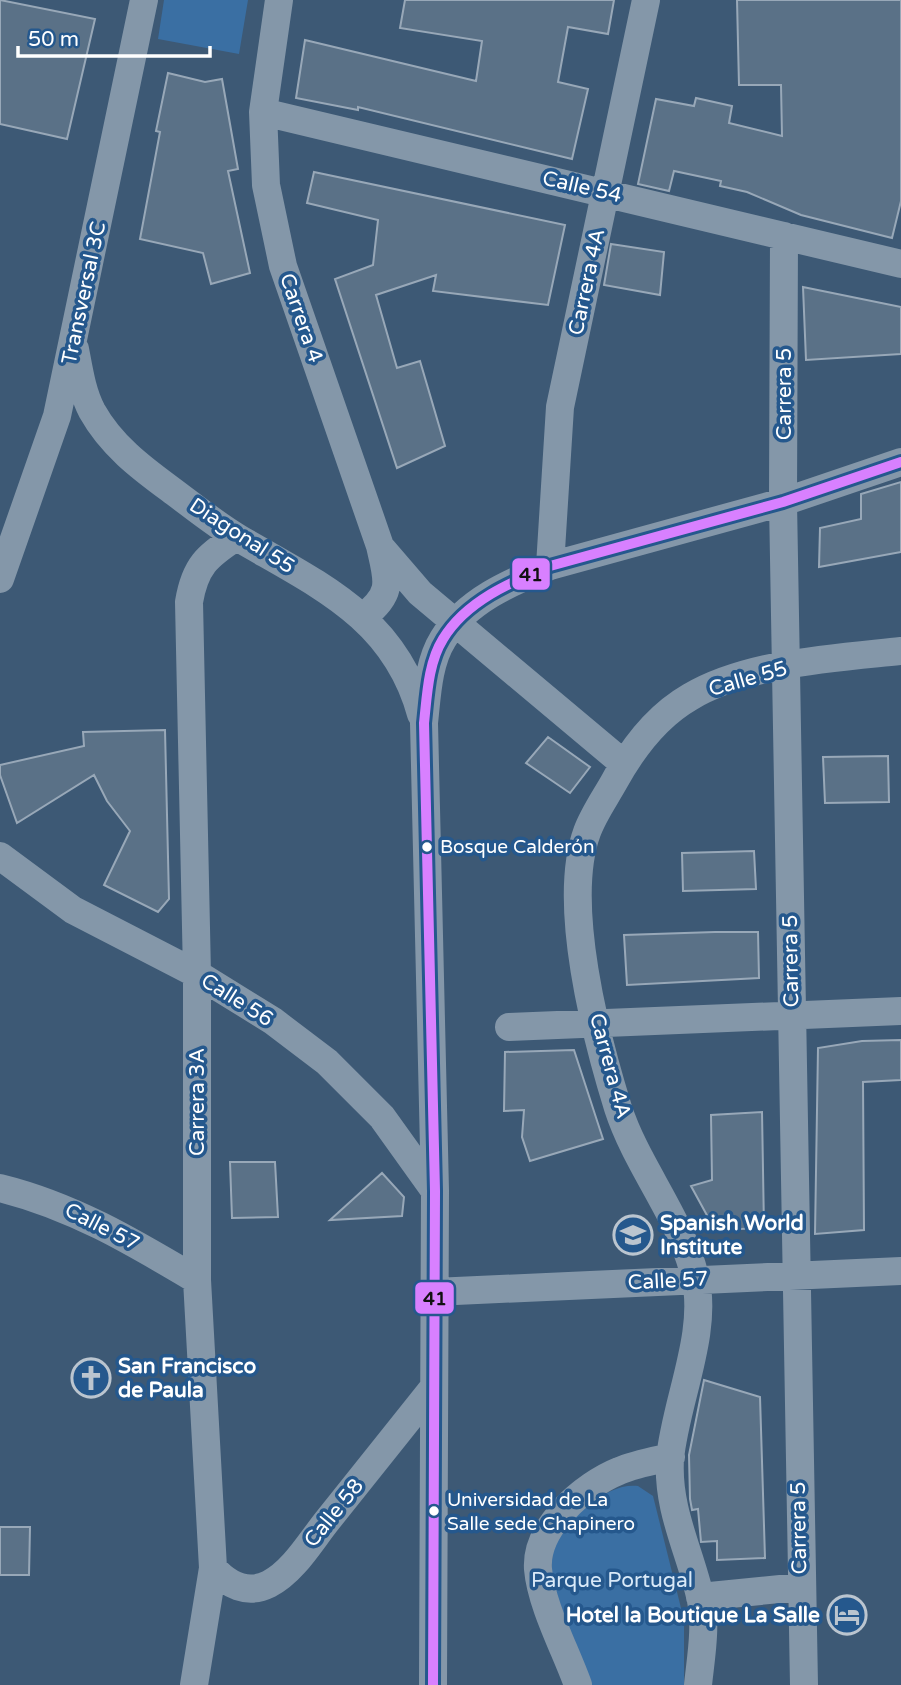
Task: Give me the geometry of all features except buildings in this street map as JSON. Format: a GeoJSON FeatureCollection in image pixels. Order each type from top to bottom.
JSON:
{"type":"FeatureCollection","features":[{"type":"Feature","properties":{"kind":"street","name":"Transversal 3C"},"geometry":{"type":"LineString","coordinates":[[0,579],[57,416],[144,0]]}},
{"type":"Feature","properties":{"kind":"street","name":"Carrera 4"},"geometry":{"type":"LineString","coordinates":[[279,0],[263,112],[265,184],[283,266],[380,546],[388,580],[386,594],[363,617]]}},
{"type":"Feature","properties":{"kind":"street","name":"Carrera 4A"},"geometry":{"type":"LineString","coordinates":[[550,566],[560,407],[646,0]]}},
{"type":"Feature","properties":{"kind":"street","name":"Calle 54"},"geometry":{"type":"LineString","coordinates":[[263,112],[901,264]]}},
{"type":"Feature","properties":{"kind":"street","name":"Carrera 5"},"geometry":{"type":"LineString","coordinates":[[784,236],[783,502],[800,1587],[804,1685]]}},
{"type":"Feature","properties":{"kind":"street","name":"Diagonal 55"},"geometry":{"type":"LineString","coordinates":[[74,341],[83,385],[104,430],[139,466],[236,537],[312,580],[363,617],[386,640],[403,665],[424,723]]}},
{"type":"Feature","properties":{"kind":"street"},"geometry":{"type":"LineString","coordinates":[[433,1685],[435,1191],[424,723],[436,656],[443,639],[456,623],[484,597],[550,566],[783,502],[901,462]]}},
{"type":"Feature","properties":{"kind":"street","name":"Carrera 3A"},"geometry":{"type":"LineString","coordinates":[[194,1685],[213,1568],[197,1280],[197,974],[189,602],[192,583],[208,556],[236,537]]}},
{"type":"Feature","properties":{"kind":"street"},"geometry":{"type":"LineString","coordinates":[[380,546],[420,593],[624,764]]}},
{"type":"Feature","properties":{"kind":"street","name":"Calle 55"},"geometry":{"type":"LineString","coordinates":[[624,764],[650,729],[689,697],[727,680],[787,666],[901,651]]}},
{"type":"Feature","properties":{"kind":"street","name":"Carrera 4A"},"geometry":{"type":"LineString","coordinates":[[624,764],[587,832],[577,878],[578,931],[597,1023],[619,1109],[643,1168],[687,1248],[696,1280],[697,1317],[671,1457],[670,1491],[674,1518],[700,1597],[703,1623],[698,1685]]}},
{"type":"Feature","properties":{"kind":"street","name":"Calle 56"},"geometry":{"type":"LineString","coordinates":[[0,856],[73,910],[197,974],[273,1021],[327,1062],[382,1117],[435,1191]]}},
{"type":"Feature","properties":{"kind":"street"},"geometry":{"type":"LineString","coordinates":[[509,1027],[901,1011]]}},
{"type":"Feature","properties":{"kind":"street","name":"Calle 57"},"geometry":{"type":"LineString","coordinates":[[0,1188],[41,1198],[106,1226],[197,1280]]}},
{"type":"Feature","properties":{"kind":"street","name":"Calle 57"},"geometry":{"type":"LineString","coordinates":[[434,1292],[901,1271]]}},
{"type":"Feature","properties":{"kind":"street","name":"Calle 58"},"geometry":{"type":"LineString","coordinates":[[213,1568],[226,1582],[239,1588],[255,1588],[270,1583],[302,1552],[434,1387]]}},
{"type":"Feature","properties":{"kind":"street"},"geometry":{"type":"LineString","coordinates":[[579,1685],[541,1586],[538,1568],[543,1545],[572,1503],[599,1481],[636,1465],[671,1457]]}},
{"type":"Feature","properties":{"kind":"street"},"geometry":{"type":"LineString","coordinates":[[700,1597],[800,1587]]}},
{"type":"Feature","properties":{"kind":"green space"},"geometry":{"type":"Polygon","coordinates":[[[164,0],[248,0],[239,54],[158,39],[164,0]]]}},
{"type":"Feature","properties":{"kind":"green space","name":"Parque Portugal"},"geometry":{"type":"Polygon","coordinates":[[[638,1486],[653,1496],[684,1620],[684,1685],[588,1685],[559,1612],[553,1587],[552,1563],[557,1540],[570,1519],[592,1501],[620,1488],[638,1486]]]}},
{"type":"Feature","properties":{"kind":"transit line","name":"41"},"geometry":{"type":"LineString","coordinates":[[433,1685],[435,1191],[424,723],[434,658],[443,639],[464,614],[490,594],[535,572],[783,502],[901,462]]}},
{"type":"Feature","properties":{"kind":"place","name":"Bosque Calderón"},"geometry":{"type":"Point","coordinates":[427,847]}},
{"type":"Feature","properties":{"kind":"place","name":"Spanish World Institute"},"geometry":{"type":"Point","coordinates":[633,1235]}},
{"type":"Feature","properties":{"kind":"place","name":"San Francisco de Paula"},"geometry":{"type":"Point","coordinates":[91,1378]}},
{"type":"Feature","properties":{"kind":"place","name":"Universidad de La Salle sede Chapinero"},"geometry":{"type":"Point","coordinates":[434,1511]}},
{"type":"Feature","properties":{"kind":"place","name":"Hotel la Boutique La Salle"},"geometry":{"type":"Point","coordinates":[847,1615]}}]}
